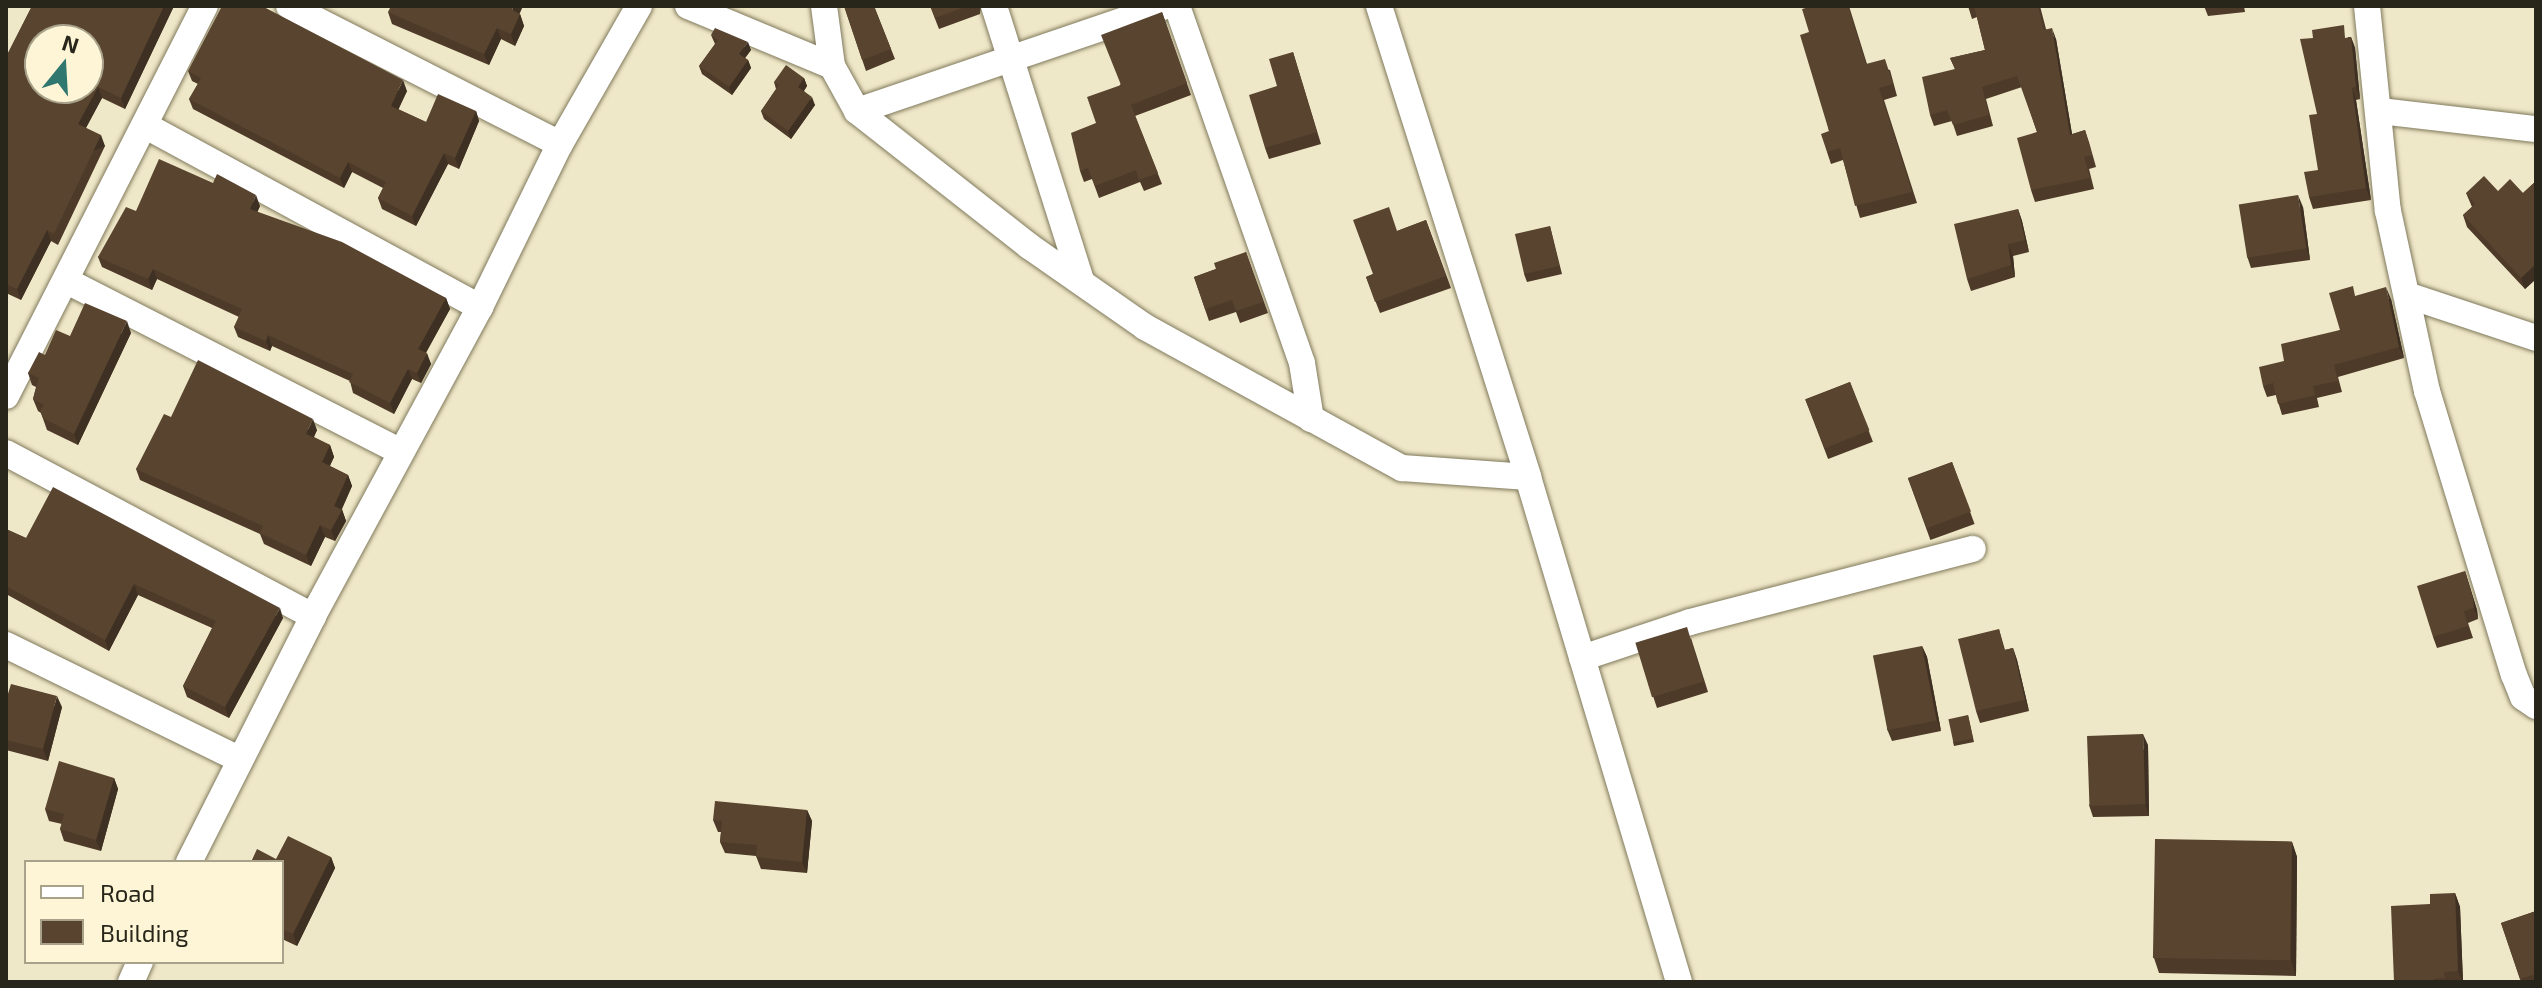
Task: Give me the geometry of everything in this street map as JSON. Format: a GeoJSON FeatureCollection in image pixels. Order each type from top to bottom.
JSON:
{"type":"FeatureCollection","features":[{"type":"Feature","properties":{"kind":"street"},"geometry":{"type":"LineString","coordinates":[[6,396],[148,127],[205,6]]}},
{"type":"Feature","properties":{"kind":"street"},"geometry":{"type":"LineString","coordinates":[[289,6],[560,144]]}},
{"type":"Feature","properties":{"kind":"street"},"geometry":{"type":"LineString","coordinates":[[190,860],[313,616],[480,307],[560,144],[639,6]]}},
{"type":"Feature","properties":{"kind":"street"},"geometry":{"type":"LineString","coordinates":[[688,6],[832,66]]}},
{"type":"Feature","properties":{"kind":"street"},"geometry":{"type":"LineString","coordinates":[[824,6],[832,66],[857,111],[1145,327],[1402,468],[1528,477]]}},
{"type":"Feature","properties":{"kind":"street"},"geometry":{"type":"LineString","coordinates":[[994,6],[1081,281]]}},
{"type":"Feature","properties":{"kind":"street"},"geometry":{"type":"LineString","coordinates":[[857,111],[1165,6]]}},
{"type":"Feature","properties":{"kind":"street"},"geometry":{"type":"LineString","coordinates":[[1177,6],[1302,363],[1311,419]]}},
{"type":"Feature","properties":{"kind":"street"},"geometry":{"type":"LineString","coordinates":[[1379,6],[1528,477],[1679,982]]}},
{"type":"Feature","properties":{"kind":"street"},"geometry":{"type":"LineString","coordinates":[[2367,6],[2388,211],[2410,296],[2427,391],[2514,675],[2523,697],[2536,706]]}},
{"type":"Feature","properties":{"kind":"street"},"geometry":{"type":"LineString","coordinates":[[2380,111],[2536,129]]}},
{"type":"Feature","properties":{"kind":"street"},"geometry":{"type":"LineString","coordinates":[[148,127],[480,307]]}},
{"type":"Feature","properties":{"kind":"street"},"geometry":{"type":"LineString","coordinates":[[67,281],[401,452]]}},
{"type":"Feature","properties":{"kind":"street"},"geometry":{"type":"LineString","coordinates":[[2410,296],[2536,338]]}},
{"type":"Feature","properties":{"kind":"street"},"geometry":{"type":"LineString","coordinates":[[6,453],[313,616]]}},
{"type":"Feature","properties":{"kind":"street"},"geometry":{"type":"LineString","coordinates":[[1582,658],[1690,622],[1973,549]]}},
{"type":"Feature","properties":{"kind":"street"},"geometry":{"type":"LineString","coordinates":[[6,645],[239,759]]}},
{"type":"Feature","properties":{"kind":"building"},"geometry":{"type":"Polygon","coordinates":[[[32,6],[164,6],[121,98],[104,90],[104,24],[24,24],[24,104],[89,104],[78,124],[101,135],[54,234],[47,230],[17,289],[6,284],[6,57],[32,6]]]}},
{"type":"Feature","properties":{"kind":"building"},"geometry":{"type":"Polygon","coordinates":[[[222,6],[262,6],[403,80],[391,106],[426,122],[438,94],[476,111],[455,158],[444,153],[412,216],[378,198],[386,182],[348,162],[340,178],[189,99],[201,78],[188,71],[222,6]]]}},
{"type":"Feature","properties":{"kind":"building"},"geometry":{"type":"Polygon","coordinates":[[[391,6],[514,6],[512,10],[520,14],[511,34],[497,28],[484,54],[388,12],[391,6]]]}},
{"type":"Feature","properties":{"kind":"building"},"geometry":{"type":"Polygon","coordinates":[[[844,6],[874,6],[891,49],[862,60],[844,6]]]}},
{"type":"Feature","properties":{"kind":"building"},"geometry":{"type":"Polygon","coordinates":[[[931,6],[968,6],[935,18],[931,6]]]}},
{"type":"Feature","properties":{"kind":"building"},"geometry":{"type":"Polygon","coordinates":[[[1848,6],[1866,64],[1885,59],[1893,84],[1879,88],[1912,192],[1855,206],[1840,148],[1827,152],[1821,134],[1829,131],[1800,35],[1809,32],[1802,9],[1848,6]]]}},
{"type":"Feature","properties":{"kind":"building"},"geometry":{"type":"Polygon","coordinates":[[[1974,6],[2038,6],[2044,30],[2052,28],[2070,135],[2085,130],[2092,155],[2084,157],[2090,178],[2031,190],[2017,138],[2037,132],[2017,76],[1982,87],[1989,115],[1953,125],[1947,110],[1930,115],[1922,77],[1955,69],[1950,58],[1985,50],[1974,6]]]}},
{"type":"Feature","properties":{"kind":"building"},"geometry":{"type":"Polygon","coordinates":[[[1162,12],[1187,83],[1131,105],[1158,173],[1139,180],[1136,170],[1095,186],[1088,168],[1080,171],[1071,133],[1096,123],[1087,97],[1121,85],[1101,35],[1162,12]]]}},
{"type":"Feature","properties":{"kind":"building"},"geometry":{"type":"Polygon","coordinates":[[[2344,25],[2345,38],[2351,37],[2356,87],[2352,88],[2366,188],[2309,197],[2304,172],[2318,170],[2309,115],[2317,114],[2300,39],[2313,38],[2312,30],[2344,25]]]}},
{"type":"Feature","properties":{"kind":"building"},"geometry":{"type":"Polygon","coordinates":[[[715,28],[748,42],[739,54],[748,60],[729,87],[699,66],[718,40],[711,35],[715,28]]]}},
{"type":"Feature","properties":{"kind":"building"},"geometry":{"type":"Polygon","coordinates":[[[1293,52],[1317,132],[1265,148],[1249,95],[1277,86],[1269,59],[1293,52]]]}},
{"type":"Feature","properties":{"kind":"building"},"geometry":{"type":"Polygon","coordinates":[[[786,65],[804,78],[798,87],[812,97],[788,131],[761,111],[779,85],[774,82],[786,65]]]}},
{"type":"Feature","properties":{"kind":"building"},"geometry":{"type":"Polygon","coordinates":[[[159,159],[213,183],[217,174],[256,195],[250,209],[342,242],[446,298],[418,349],[427,353],[417,373],[408,369],[390,403],[349,382],[353,374],[268,335],[266,341],[234,327],[242,309],[153,269],[148,279],[98,257],[126,207],[136,211],[159,159]]]}},
{"type":"Feature","properties":{"kind":"building"},"geometry":{"type":"Polygon","coordinates":[[[2484,176],[2498,191],[2510,179],[2523,193],[2536,181],[2536,264],[2521,278],[2463,215],[2475,204],[2466,193],[2484,176]]]}},
{"type":"Feature","properties":{"kind":"building"},"geometry":{"type":"Polygon","coordinates":[[[2298,195],[2306,248],[2247,258],[2239,204],[2298,195]]]}},
{"type":"Feature","properties":{"kind":"building"},"geometry":{"type":"Polygon","coordinates":[[[1389,207],[1397,231],[1426,220],[1446,276],[1375,302],[1366,277],[1373,274],[1353,220],[1389,207]]]}},
{"type":"Feature","properties":{"kind":"building"},"geometry":{"type":"Polygon","coordinates":[[[2018,209],[2025,240],[2008,244],[2011,265],[1967,279],[1954,224],[2018,209]]]}},
{"type":"Feature","properties":{"kind":"building"},"geometry":{"type":"Polygon","coordinates":[[[1550,226],[1559,266],[1524,274],[1515,234],[1550,226]]]}},
{"type":"Feature","properties":{"kind":"building"},"geometry":{"type":"Polygon","coordinates":[[[1246,252],[1263,302],[1236,311],[1232,300],[1205,309],[1194,277],[1216,269],[1214,263],[1246,252]]]}},
{"type":"Feature","properties":{"kind":"building"},"geometry":{"type":"Polygon","coordinates":[[[2353,286],[2355,296],[2386,287],[2399,347],[2334,365],[2338,381],[2313,386],[2315,395],[2278,404],[2273,383],[2263,386],[2259,367],[2284,361],[2281,344],[2340,330],[2329,293],[2353,286]]]}},
{"type":"Feature","properties":{"kind":"building"},"geometry":{"type":"Polygon","coordinates":[[[85,303],[127,321],[74,434],[43,418],[40,411],[44,405],[33,399],[39,378],[28,373],[39,352],[45,355],[56,330],[70,336],[85,303]]]}},
{"type":"Feature","properties":{"kind":"building"},"geometry":{"type":"Polygon","coordinates":[[[198,360],[313,419],[306,434],[330,445],[322,462],[348,475],[334,506],[342,510],[331,530],[320,525],[306,555],[260,533],[263,526],[136,469],[164,414],[171,417],[198,360]]]}},
{"type":"Feature","properties":{"kind":"building"},"geometry":{"type":"Polygon","coordinates":[[[1850,382],[1869,430],[1825,448],[1805,400],[1850,382]]]}},
{"type":"Feature","properties":{"kind":"building"},"geometry":{"type":"Polygon","coordinates":[[[1952,462],[1971,511],[1927,528],[1908,479],[1952,462]]]}},
{"type":"Feature","properties":{"kind":"building"},"geometry":{"type":"Polygon","coordinates":[[[53,487],[280,608],[225,707],[183,686],[216,621],[134,584],[105,640],[6,586],[6,529],[26,538],[53,487]]]}},
{"type":"Feature","properties":{"kind":"building"},"geometry":{"type":"Polygon","coordinates":[[[2465,571],[2474,608],[2464,611],[2468,626],[2433,637],[2417,586],[2465,571]]]}},
{"type":"Feature","properties":{"kind":"building"},"geometry":{"type":"Polygon","coordinates":[[[1687,627],[1704,682],[1652,697],[1635,643],[1687,627]]]}},
{"type":"Feature","properties":{"kind":"building"},"geometry":{"type":"Polygon","coordinates":[[[1999,629],[2004,650],[2013,648],[2025,700],[1976,711],[1958,639],[1999,629]]]}},
{"type":"Feature","properties":{"kind":"building"},"geometry":{"type":"Polygon","coordinates":[[[1922,646],[1937,721],[1887,730],[1873,656],[1922,646]]]}},
{"type":"Feature","properties":{"kind":"building"},"geometry":{"type":"Polygon","coordinates":[[[11,684],[57,696],[43,749],[6,740],[6,697],[11,684]]]}},
{"type":"Feature","properties":{"kind":"building"},"geometry":{"type":"Polygon","coordinates":[[[1968,715],[1973,738],[1953,743],[1948,719],[1968,715]]]}},
{"type":"Feature","properties":{"kind":"building"},"geometry":{"type":"Polygon","coordinates":[[[2143,734],[2145,804],[2089,806],[2087,736],[2143,734]]]}},
{"type":"Feature","properties":{"kind":"building"},"geometry":{"type":"Polygon","coordinates":[[[59,761],[114,778],[96,840],[60,829],[64,814],[45,809],[59,761]]]}},
{"type":"Feature","properties":{"kind":"building"},"geometry":{"type":"Polygon","coordinates":[[[715,801],[807,810],[802,862],[756,857],[757,845],[720,842],[722,821],[713,820],[715,801]]]}},
{"type":"Feature","properties":{"kind":"building"},"geometry":{"type":"Polygon","coordinates":[[[288,836],[331,857],[293,934],[284,930],[284,860],[252,860],[257,849],[276,859],[288,836]]]}},
{"type":"Feature","properties":{"kind":"building"},"geometry":{"type":"Polygon","coordinates":[[[2155,839],[2292,841],[2290,960],[2153,958],[2155,839]]]}},
{"type":"Feature","properties":{"kind":"building"},"geometry":{"type":"Polygon","coordinates":[[[2455,893],[2458,971],[2444,972],[2445,978],[2434,979],[2434,982],[2394,982],[2391,906],[2430,904],[2430,894],[2455,893]]]}},
{"type":"Feature","properties":{"kind":"building"},"geometry":{"type":"Polygon","coordinates":[[[2536,911],[2536,974],[2520,979],[2501,923],[2536,911]]]}}]}
